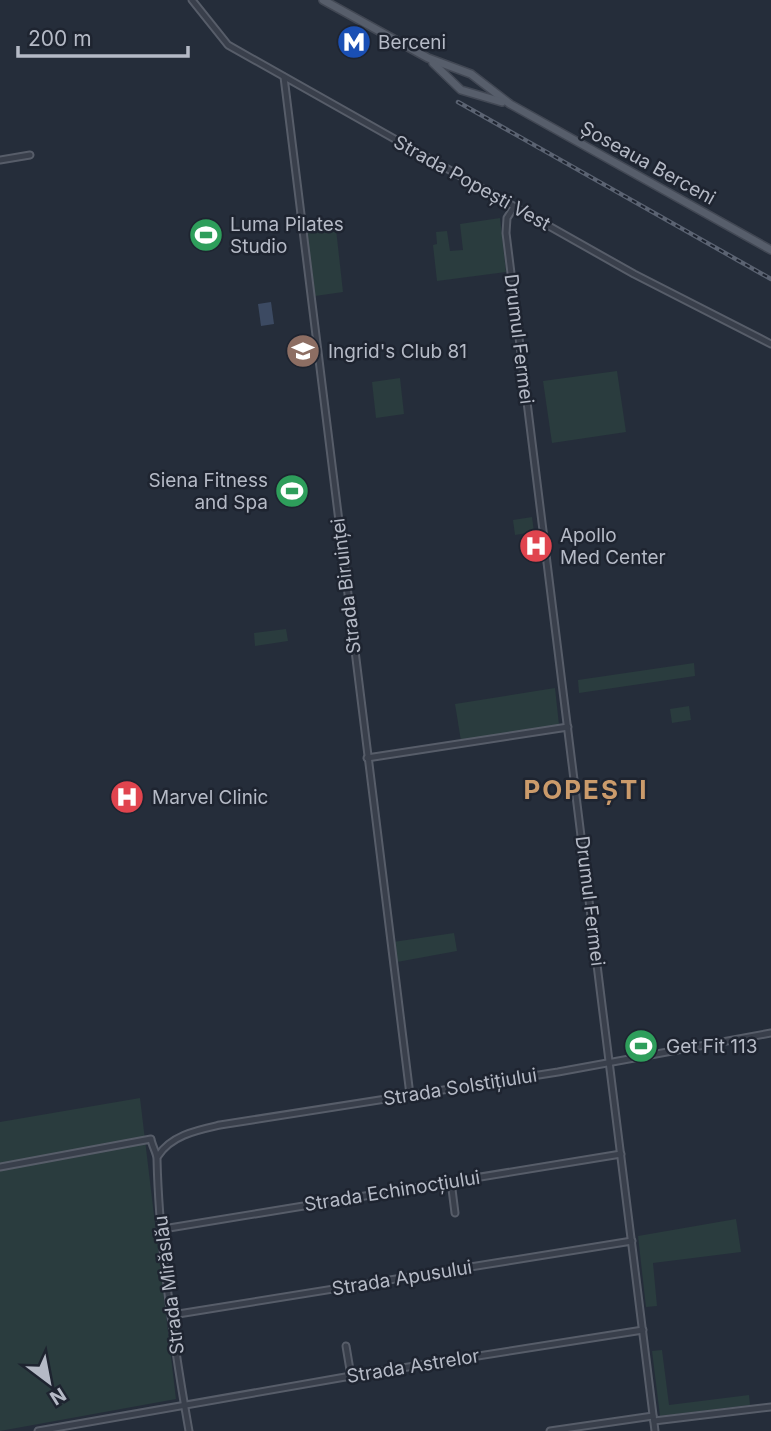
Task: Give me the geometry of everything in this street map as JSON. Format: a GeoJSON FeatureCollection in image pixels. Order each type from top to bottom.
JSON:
{"type":"FeatureCollection","features":[{"type":"Feature","properties":{"kind":"main road","name":"Șoseaua Berceni"},"geometry":{"type":"LineString","coordinates":[[323,0],[428,58],[475,78],[510,104],[771,250]]}},
{"type":"Feature","properties":{"kind":"main road","name":"Șoseaua Berceni"},"geometry":{"type":"LineString","coordinates":[[428,58],[464,92],[510,104]]}},
{"type":"Feature","properties":{"kind":"main road"},"geometry":{"type":"LineString","coordinates":[[457,85],[459,76],[465,73]]}},
{"type":"Feature","properties":{"kind":"main road"},"geometry":{"type":"LineString","coordinates":[[470,92],[475,88],[475,78]]}},
{"type":"Feature","properties":{"kind":"street","name":"Strada Popești Vest"},"geometry":{"type":"LineString","coordinates":[[192,0],[222,41],[634,274],[771,344]]}},
{"type":"Feature","properties":{"kind":"street","name":"Strada Biruinței"},"geometry":{"type":"LineString","coordinates":[[284,77],[410,1095]]}},
{"type":"Feature","properties":{"kind":"street"},"geometry":{"type":"LineString","coordinates":[[0,160],[30,155]]}},
{"type":"Feature","properties":{"kind":"street","name":"Drumul Fermei"},"geometry":{"type":"LineString","coordinates":[[514,207],[507,218],[506,233],[655,1431]]}},
{"type":"Feature","properties":{"kind":"street"},"geometry":{"type":"LineString","coordinates":[[367,758],[568,727]]}},
{"type":"Feature","properties":{"kind":"street","name":"Strada Solstițiului"},"geometry":{"type":"LineString","coordinates":[[158,1156],[164,1146],[176,1139],[212,1127],[771,1033]]}},
{"type":"Feature","properties":{"kind":"street","name":"Strada Mirăslău"},"geometry":{"type":"LineString","coordinates":[[0,1167],[151,1139],[158,1156],[172,1315],[188,1431]]}},
{"type":"Feature","properties":{"kind":"street","name":"Strada Echinocțiului"},"geometry":{"type":"LineString","coordinates":[[163,1229],[621,1154]]}},
{"type":"Feature","properties":{"kind":"street"},"geometry":{"type":"LineString","coordinates":[[451,1181],[456,1213]]}},
{"type":"Feature","properties":{"kind":"street","name":"Strada Apusului"},"geometry":{"type":"LineString","coordinates":[[172,1315],[632,1241]]}},
{"type":"Feature","properties":{"kind":"street","name":"Strada Astrelor"},"geometry":{"type":"LineString","coordinates":[[38,1431],[351,1376],[643,1330]]}},
{"type":"Feature","properties":{"kind":"street"},"geometry":{"type":"LineString","coordinates":[[346,1346],[351,1376]]}},
{"type":"Feature","properties":{"kind":"street"},"geometry":{"type":"LineString","coordinates":[[550,1431],[771,1408]]}},
{"type":"Feature","properties":{"kind":"shaded area"},"geometry":{"type":"Polygon","coordinates":[[[500,218],[506,272],[437,281],[433,245],[437,244],[436,232],[447,231],[450,251],[463,250],[460,224],[500,218]]]}},
{"type":"Feature","properties":{"kind":"shaded area"},"geometry":{"type":"Polygon","coordinates":[[[336,229],[343,292],[315,296],[307,232],[336,229]]]}},
{"type":"Feature","properties":{"kind":"shaded area"},"geometry":{"type":"Polygon","coordinates":[[[617,371],[626,432],[552,443],[543,381],[617,371]]]}},
{"type":"Feature","properties":{"kind":"shaded area"},"geometry":{"type":"Polygon","coordinates":[[[400,378],[404,414],[376,418],[372,382],[400,378]]]}},
{"type":"Feature","properties":{"kind":"shaded area"},"geometry":{"type":"Polygon","coordinates":[[[532,517],[534,532],[515,535],[513,520],[532,517]]]}},
{"type":"Feature","properties":{"kind":"shaded area"},"geometry":{"type":"Polygon","coordinates":[[[286,629],[288,641],[255,646],[254,633],[286,629]]]}},
{"type":"Feature","properties":{"kind":"shaded area"},"geometry":{"type":"Polygon","coordinates":[[[694,663],[695,676],[579,693],[578,680],[694,663]]]}},
{"type":"Feature","properties":{"kind":"shaded area"},"geometry":{"type":"Polygon","coordinates":[[[555,688],[559,725],[461,741],[455,704],[555,688]]]}},
{"type":"Feature","properties":{"kind":"shaded area"},"geometry":{"type":"Polygon","coordinates":[[[689,706],[691,720],[672,723],[670,709],[689,706]]]}},
{"type":"Feature","properties":{"kind":"shaded area"},"geometry":{"type":"Polygon","coordinates":[[[454,933],[457,951],[397,962],[393,942],[454,933]]]}},
{"type":"Feature","properties":{"kind":"shaded area"},"geometry":{"type":"Polygon","coordinates":[[[140,1098],[176,1399],[0,1431],[0,1122],[140,1098]]]}},
{"type":"Feature","properties":{"kind":"shaded area"},"geometry":{"type":"Polygon","coordinates":[[[736,1219],[741,1252],[653,1263],[657,1306],[646,1307],[638,1236],[736,1219]]]}},
{"type":"Feature","properties":{"kind":"shaded area"},"geometry":{"type":"Polygon","coordinates":[[[662,1350],[669,1405],[749,1395],[750,1405],[660,1416],[652,1351],[662,1350]]]}},
{"type":"Feature","properties":{"kind":"water"},"geometry":{"type":"Polygon","coordinates":[[[271,302],[274,324],[261,326],[258,304],[271,302]]]}},
{"type":"Feature","properties":{"kind":"railway"},"geometry":{"type":"LineString","coordinates":[[458,102],[771,279]]}},
{"type":"Feature","properties":{"kind":"place","name":"Berceni"},"geometry":{"type":"Point","coordinates":[354,42]}},
{"type":"Feature","properties":{"kind":"place","name":"Luma Pilates Studio"},"geometry":{"type":"Point","coordinates":[206,235]}},
{"type":"Feature","properties":{"kind":"place","name":"Ingrid's Club 81"},"geometry":{"type":"Point","coordinates":[303,351]}},
{"type":"Feature","properties":{"kind":"place","name":"Siena Fitness and Spa"},"geometry":{"type":"Point","coordinates":[292,491]}},
{"type":"Feature","properties":{"kind":"place","name":"Apollo Med Center"},"geometry":{"type":"Point","coordinates":[536,546]}},
{"type":"Feature","properties":{"kind":"place","name":"Marvel Clinic"},"geometry":{"type":"Point","coordinates":[127,797]}},
{"type":"Feature","properties":{"kind":"place","name":"Get Fit 113"},"geometry":{"type":"Point","coordinates":[641,1046]}},
{"type":"Feature","properties":{"kind":"district","name":"POPEȘTI"},"geometry":{"type":"Point","coordinates":[586,789]}}]}
